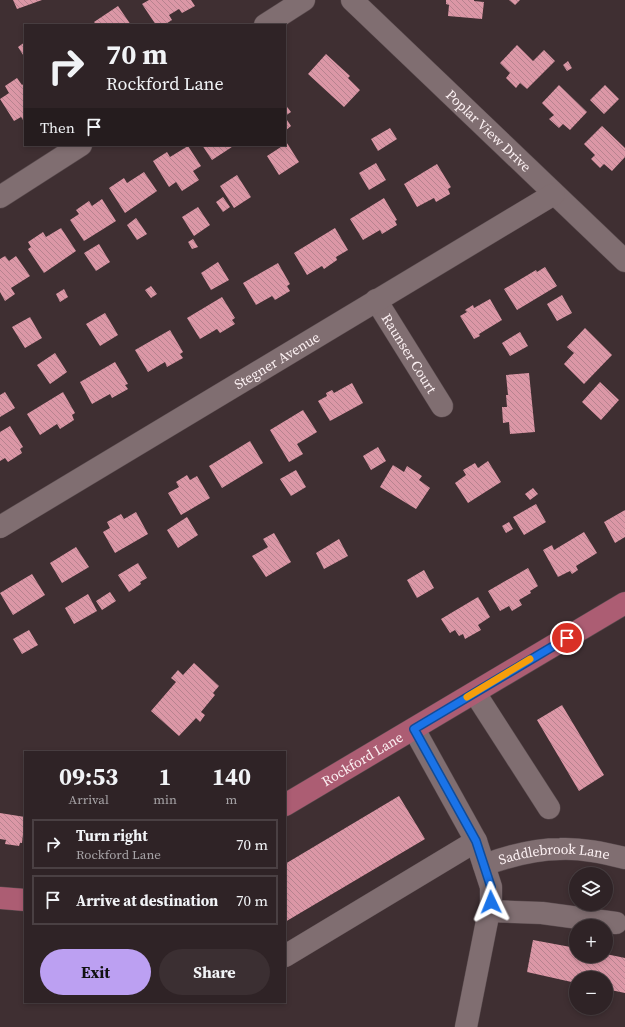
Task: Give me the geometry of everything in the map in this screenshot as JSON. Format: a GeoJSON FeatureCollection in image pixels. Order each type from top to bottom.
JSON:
{"type":"FeatureCollection","features":[{"type":"Feature","properties":{"kind":"main road","name":"Rockford Lane"},"geometry":{"type":"LineString","coordinates":[[286,804],[625,603]]}},
{"type":"Feature","properties":{"kind":"main road"},"geometry":{"type":"LineString","coordinates":[[0,898],[24,900]]}},
{"type":"Feature","properties":{"kind":"street"},"geometry":{"type":"LineString","coordinates":[[267,24],[304,0]]}},
{"type":"Feature","properties":{"kind":"street","name":"Poplar View Drive"},"geometry":{"type":"LineString","coordinates":[[352,0],[625,261]]}},
{"type":"Feature","properties":{"kind":"street"},"geometry":{"type":"LineString","coordinates":[[0,197],[79,146]]}},
{"type":"Feature","properties":{"kind":"street","name":"Stegner Avenue"},"geometry":{"type":"LineString","coordinates":[[0,527],[554,194]]}},
{"type":"Feature","properties":{"kind":"street","name":"Raunser Court"},"geometry":{"type":"LineString","coordinates":[[376,300],[442,406]]}},
{"type":"Feature","properties":{"kind":"street"},"geometry":{"type":"LineString","coordinates":[[475,693],[549,808]]}},
{"type":"Feature","properties":{"kind":"street"},"geometry":{"type":"LineString","coordinates":[[414,729],[476,841],[491,887],[491,902],[466,1027]]}},
{"type":"Feature","properties":{"kind":"street"},"geometry":{"type":"LineString","coordinates":[[286,955],[476,841]]}},
{"type":"Feature","properties":{"kind":"street","name":"Saddlebrook Lane"},"geometry":{"type":"LineString","coordinates":[[484,865],[510,856],[536,850],[561,848],[593,851],[625,858]]}},
{"type":"Feature","properties":{"kind":"street"},"geometry":{"type":"LineString","coordinates":[[489,911],[542,913],[616,923]]}},
{"type":"Feature","properties":{"kind":"building"},"geometry":{"type":"Polygon","coordinates":[[[13,0],[42,0],[17,9],[13,0]]]}},
{"type":"Feature","properties":{"kind":"building"},"geometry":{"type":"Polygon","coordinates":[[[149,0],[191,0],[195,6],[182,13],[179,9],[169,15],[172,20],[166,24],[155,24],[142,4],[149,0]]]}},
{"type":"Feature","properties":{"kind":"building"},"geometry":{"type":"Polygon","coordinates":[[[446,0],[474,0],[484,2],[482,19],[448,16],[449,5],[446,4],[446,0]]]}},
{"type":"Feature","properties":{"kind":"building"},"geometry":{"type":"Polygon","coordinates":[[[509,0],[520,0],[515,5],[509,0]]]}},
{"type":"Feature","properties":{"kind":"building"},"geometry":{"type":"Polygon","coordinates":[[[118,6],[130,24],[95,24],[94,22],[118,6]]]}},
{"type":"Feature","properties":{"kind":"building"},"geometry":{"type":"Polygon","coordinates":[[[24,43],[24,56],[18,47],[24,43]]]}},
{"type":"Feature","properties":{"kind":"building"},"geometry":{"type":"Polygon","coordinates":[[[517,45],[533,61],[544,50],[555,61],[527,89],[520,83],[516,88],[506,78],[510,73],[500,63],[517,45]]]}},
{"type":"Feature","properties":{"kind":"building"},"geometry":{"type":"Polygon","coordinates":[[[326,54],[350,76],[348,78],[360,90],[344,107],[308,74],[326,54]]]}},
{"type":"Feature","properties":{"kind":"building"},"geometry":{"type":"Polygon","coordinates":[[[568,61],[572,68],[567,71],[563,65],[568,61]]]}},
{"type":"Feature","properties":{"kind":"building"},"geometry":{"type":"Polygon","coordinates":[[[17,78],[22,85],[24,84],[24,122],[21,117],[14,121],[0,99],[9,93],[5,86],[17,78]]]}},
{"type":"Feature","properties":{"kind":"building"},"geometry":{"type":"Polygon","coordinates":[[[559,85],[587,112],[570,130],[563,124],[559,128],[549,119],[554,115],[542,103],[559,85]]]}},
{"type":"Feature","properties":{"kind":"building"},"geometry":{"type":"Polygon","coordinates":[[[605,85],[619,99],[604,114],[590,100],[605,85]]]}},
{"type":"Feature","properties":{"kind":"building"},"geometry":{"type":"Polygon","coordinates":[[[286,105],[291,112],[286,115],[286,105]]]}},
{"type":"Feature","properties":{"kind":"building"},"geometry":{"type":"Polygon","coordinates":[[[286,118],[291,126],[286,130],[286,118]]]}},
{"type":"Feature","properties":{"kind":"building"},"geometry":{"type":"Polygon","coordinates":[[[602,126],[625,148],[625,157],[612,171],[604,164],[600,168],[591,159],[595,155],[584,144],[602,126]]]}},
{"type":"Feature","properties":{"kind":"building"},"geometry":{"type":"Polygon","coordinates":[[[390,128],[397,139],[378,151],[371,139],[390,128]]]}},
{"type":"Feature","properties":{"kind":"building"},"geometry":{"type":"Polygon","coordinates":[[[286,144],[299,162],[279,175],[267,156],[282,146],[286,146],[286,144]]]}},
{"type":"Feature","properties":{"kind":"building"},"geometry":{"type":"Polygon","coordinates":[[[188,146],[201,166],[193,171],[199,180],[182,191],[176,182],[169,187],[153,161],[167,152],[170,157],[188,146]]]}},
{"type":"Feature","properties":{"kind":"building"},"geometry":{"type":"Polygon","coordinates":[[[203,146],[233,146],[212,160],[203,146]]]}},
{"type":"Feature","properties":{"kind":"building"},"geometry":{"type":"Polygon","coordinates":[[[376,163],[386,180],[369,190],[359,173],[376,163]]]}},
{"type":"Feature","properties":{"kind":"building"},"geometry":{"type":"Polygon","coordinates":[[[437,164],[451,187],[448,189],[450,194],[436,202],[434,198],[417,207],[404,184],[437,164]]]}},
{"type":"Feature","properties":{"kind":"building"},"geometry":{"type":"Polygon","coordinates":[[[144,172],[157,191],[125,213],[109,188],[124,178],[127,183],[144,172]]]}},
{"type":"Feature","properties":{"kind":"building"},"geometry":{"type":"Polygon","coordinates":[[[237,175],[251,197],[234,208],[220,186],[237,175]]]}},
{"type":"Feature","properties":{"kind":"building"},"geometry":{"type":"Polygon","coordinates":[[[223,197],[230,207],[223,212],[216,202],[223,197]]]}},
{"type":"Feature","properties":{"kind":"building"},"geometry":{"type":"Polygon","coordinates":[[[384,198],[397,220],[395,221],[397,225],[382,234],[380,230],[363,240],[350,219],[384,198]]]}},
{"type":"Feature","properties":{"kind":"building"},"geometry":{"type":"Polygon","coordinates":[[[102,199],[116,221],[84,241],[70,220],[79,214],[76,210],[89,201],[92,206],[102,199]]]}},
{"type":"Feature","properties":{"kind":"building"},"geometry":{"type":"Polygon","coordinates":[[[198,207],[210,225],[194,236],[182,217],[198,207]]]}},
{"type":"Feature","properties":{"kind":"building"},"geometry":{"type":"Polygon","coordinates":[[[136,218],[147,234],[137,240],[127,225],[136,218]]]}},
{"type":"Feature","properties":{"kind":"building"},"geometry":{"type":"Polygon","coordinates":[[[61,228],[76,251],[44,273],[28,249],[31,247],[28,242],[43,232],[46,237],[61,228]]]}},
{"type":"Feature","properties":{"kind":"building"},"geometry":{"type":"Polygon","coordinates":[[[335,228],[348,250],[336,257],[337,260],[324,269],[322,266],[307,275],[294,253],[335,228]]]}},
{"type":"Feature","properties":{"kind":"building"},"geometry":{"type":"Polygon","coordinates":[[[193,239],[198,247],[192,249],[188,242],[193,239]]]}},
{"type":"Feature","properties":{"kind":"building"},"geometry":{"type":"Polygon","coordinates":[[[99,244],[110,262],[96,271],[84,253],[99,244]]]}},
{"type":"Feature","properties":{"kind":"building"},"geometry":{"type":"Polygon","coordinates":[[[5,256],[9,261],[16,256],[30,276],[11,288],[15,294],[5,301],[0,292],[0,259],[5,256]]]}},
{"type":"Feature","properties":{"kind":"building"},"geometry":{"type":"Polygon","coordinates":[[[218,262],[229,280],[211,290],[201,273],[218,262]]]}},
{"type":"Feature","properties":{"kind":"building"},"geometry":{"type":"Polygon","coordinates":[[[278,263],[290,284],[287,286],[290,291],[275,300],[272,296],[256,305],[243,283],[278,263]]]}},
{"type":"Feature","properties":{"kind":"building"},"geometry":{"type":"Polygon","coordinates":[[[545,267],[557,286],[517,310],[504,289],[536,270],[537,272],[545,267]]]}},
{"type":"Feature","properties":{"kind":"building"},"geometry":{"type":"Polygon","coordinates":[[[151,286],[157,294],[151,298],[145,290],[151,286]]]}},
{"type":"Feature","properties":{"kind":"building"},"geometry":{"type":"Polygon","coordinates":[[[64,289],[68,297],[60,302],[56,294],[64,289]]]}},
{"type":"Feature","properties":{"kind":"building"},"geometry":{"type":"Polygon","coordinates":[[[562,295],[572,313],[557,321],[547,304],[562,295]]]}},
{"type":"Feature","properties":{"kind":"building"},"geometry":{"type":"Polygon","coordinates":[[[222,297],[235,318],[232,320],[235,324],[220,333],[217,329],[200,339],[187,318],[222,297]]]}},
{"type":"Feature","properties":{"kind":"building"},"geometry":{"type":"Polygon","coordinates":[[[490,299],[502,320],[479,334],[480,336],[474,339],[460,316],[467,312],[465,310],[473,305],[474,308],[490,299]]]}},
{"type":"Feature","properties":{"kind":"building"},"geometry":{"type":"Polygon","coordinates":[[[105,313],[118,335],[100,346],[86,324],[105,313]]]}},
{"type":"Feature","properties":{"kind":"building"},"geometry":{"type":"Polygon","coordinates":[[[30,317],[42,338],[25,348],[12,327],[30,317]]]}},
{"type":"Feature","properties":{"kind":"building"},"geometry":{"type":"Polygon","coordinates":[[[585,328],[612,355],[584,384],[564,364],[574,353],[567,347],[585,328]]]}},
{"type":"Feature","properties":{"kind":"building"},"geometry":{"type":"Polygon","coordinates":[[[170,330],[183,352],[180,354],[183,358],[167,367],[165,362],[148,372],[135,350],[170,330]]]}},
{"type":"Feature","properties":{"kind":"building"},"geometry":{"type":"Polygon","coordinates":[[[520,332],[528,346],[510,356],[502,343],[520,332]]]}},
{"type":"Feature","properties":{"kind":"building"},"geometry":{"type":"Polygon","coordinates":[[[55,353],[67,372],[50,384],[37,365],[55,353]]]}},
{"type":"Feature","properties":{"kind":"building"},"geometry":{"type":"Polygon","coordinates":[[[115,362],[128,384],[125,385],[128,389],[112,398],[110,394],[92,404],[80,382],[115,362]]]}},
{"type":"Feature","properties":{"kind":"building"},"geometry":{"type":"Polygon","coordinates":[[[529,373],[535,432],[510,434],[509,422],[503,423],[502,407],[507,407],[506,395],[508,395],[506,375],[529,373]]]}},
{"type":"Feature","properties":{"kind":"building"},"geometry":{"type":"Polygon","coordinates":[[[600,382],[619,400],[601,420],[582,402],[600,382]]]}},
{"type":"Feature","properties":{"kind":"building"},"geometry":{"type":"Polygon","coordinates":[[[352,383],[363,403],[330,421],[318,401],[327,396],[326,393],[332,390],[334,393],[352,383]]]}},
{"type":"Feature","properties":{"kind":"building"},"geometry":{"type":"Polygon","coordinates":[[[5,392],[15,408],[0,417],[0,395],[5,392]]]}},
{"type":"Feature","properties":{"kind":"building"},"geometry":{"type":"Polygon","coordinates":[[[63,392],[75,413],[72,415],[74,420],[60,429],[57,424],[40,435],[27,414],[63,392]]]}},
{"type":"Feature","properties":{"kind":"building"},"geometry":{"type":"Polygon","coordinates":[[[303,410],[317,432],[297,444],[303,454],[289,462],[270,430],[303,410]]]}},
{"type":"Feature","properties":{"kind":"building"},"geometry":{"type":"Polygon","coordinates":[[[10,426],[23,447],[20,449],[22,453],[8,462],[5,458],[0,461],[0,432],[10,426]]]}},
{"type":"Feature","properties":{"kind":"building"},"geometry":{"type":"Polygon","coordinates":[[[250,441],[263,463],[222,488],[209,466],[250,441]]]}},
{"type":"Feature","properties":{"kind":"building"},"geometry":{"type":"Polygon","coordinates":[[[378,447],[386,461],[371,470],[363,456],[378,447]]]}},
{"type":"Feature","properties":{"kind":"building"},"geometry":{"type":"Polygon","coordinates":[[[488,461],[501,482],[468,503],[455,483],[466,475],[463,470],[475,463],[478,468],[488,461]]]}},
{"type":"Feature","properties":{"kind":"building"},"geometry":{"type":"Polygon","coordinates":[[[393,465],[404,472],[407,466],[422,476],[419,480],[430,488],[416,509],[380,487],[393,465]]]}},
{"type":"Feature","properties":{"kind":"building"},"geometry":{"type":"Polygon","coordinates":[[[296,470],[306,487],[291,496],[280,479],[296,470]]]}},
{"type":"Feature","properties":{"kind":"building"},"geometry":{"type":"Polygon","coordinates":[[[187,475],[190,480],[197,476],[210,498],[181,515],[168,493],[179,487],[176,482],[187,475]]]}},
{"type":"Feature","properties":{"kind":"building"},"geometry":{"type":"Polygon","coordinates":[[[533,488],[538,494],[530,500],[525,494],[533,488]]]}},
{"type":"Feature","properties":{"kind":"building"},"geometry":{"type":"Polygon","coordinates":[[[536,504],[546,522],[524,535],[513,517],[536,504]]]}},
{"type":"Feature","properties":{"kind":"building"},"geometry":{"type":"Polygon","coordinates":[[[625,510],[625,537],[615,543],[604,522],[625,510]]]}},
{"type":"Feature","properties":{"kind":"building"},"geometry":{"type":"Polygon","coordinates":[[[136,512],[148,534],[115,553],[103,532],[110,528],[107,522],[121,514],[124,519],[136,512]]]}},
{"type":"Feature","properties":{"kind":"building"},"geometry":{"type":"Polygon","coordinates":[[[187,517],[198,535],[178,548],[167,530],[187,517]]]}},
{"type":"Feature","properties":{"kind":"building"},"geometry":{"type":"Polygon","coordinates":[[[509,522],[513,529],[506,533],[502,526],[509,522]]]}},
{"type":"Feature","properties":{"kind":"building"},"geometry":{"type":"Polygon","coordinates":[[[584,532],[597,553],[576,566],[578,570],[572,574],[570,571],[558,577],[543,550],[552,545],[554,550],[584,532]]]}},
{"type":"Feature","properties":{"kind":"building"},"geometry":{"type":"Polygon","coordinates":[[[274,533],[291,562],[266,577],[252,556],[268,547],[263,539],[274,533]]]}},
{"type":"Feature","properties":{"kind":"building"},"geometry":{"type":"Polygon","coordinates":[[[339,539],[348,556],[324,569],[316,553],[339,539]]]}},
{"type":"Feature","properties":{"kind":"building"},"geometry":{"type":"Polygon","coordinates":[[[76,547],[89,567],[62,583],[50,563],[76,547]]]}},
{"type":"Feature","properties":{"kind":"building"},"geometry":{"type":"Polygon","coordinates":[[[138,563],[147,578],[129,592],[118,575],[138,563]]]}},
{"type":"Feature","properties":{"kind":"building"},"geometry":{"type":"Polygon","coordinates":[[[528,568],[538,586],[530,591],[531,593],[519,600],[522,605],[512,611],[509,606],[500,611],[488,591],[528,568]]]}},
{"type":"Feature","properties":{"kind":"building"},"geometry":{"type":"Polygon","coordinates":[[[424,570],[434,588],[417,598],[407,580],[424,570]]]}},
{"type":"Feature","properties":{"kind":"building"},"geometry":{"type":"Polygon","coordinates":[[[32,574],[45,595],[13,615],[0,593],[32,574]]]}},
{"type":"Feature","properties":{"kind":"building"},"geometry":{"type":"Polygon","coordinates":[[[110,592],[116,601],[102,610],[96,601],[110,592]]]}},
{"type":"Feature","properties":{"kind":"building"},"geometry":{"type":"Polygon","coordinates":[[[88,594],[97,611],[74,624],[65,608],[88,594]]]}},
{"type":"Feature","properties":{"kind":"building"},"geometry":{"type":"Polygon","coordinates":[[[478,597],[490,617],[478,625],[481,630],[465,639],[463,634],[459,636],[455,630],[450,633],[441,619],[478,597]]]}},
{"type":"Feature","properties":{"kind":"building"},"geometry":{"type":"Polygon","coordinates":[[[29,630],[38,645],[22,654],[13,639],[29,630]]]}},
{"type":"Feature","properties":{"kind":"building"},"geometry":{"type":"Polygon","coordinates":[[[194,663],[219,686],[213,693],[215,695],[201,712],[205,715],[200,722],[196,718],[179,736],[151,711],[176,682],[171,678],[178,670],[183,675],[194,663]]]}},
{"type":"Feature","properties":{"kind":"building"},"geometry":{"type":"Polygon","coordinates":[[[562,705],[604,775],[579,791],[537,720],[562,705]]]}},
{"type":"Feature","properties":{"kind":"building"},"geometry":{"type":"Polygon","coordinates":[[[399,796],[425,839],[286,921],[286,863],[399,796]]]}},
{"type":"Feature","properties":{"kind":"building"},"geometry":{"type":"Polygon","coordinates":[[[0,813],[24,817],[22,843],[20,843],[19,846],[5,844],[6,840],[0,839],[0,813]]]}},
{"type":"Feature","properties":{"kind":"building"},"geometry":{"type":"Polygon","coordinates":[[[533,940],[569,947],[569,963],[613,963],[613,955],[625,958],[625,993],[613,990],[613,971],[569,971],[569,981],[527,972],[533,940]]]}},
{"type":"Feature","properties":{"kind":"slow traffic"},"geometry":{"type":"LineString","coordinates":[[467,697],[530,659]]}},
{"type":"Feature","properties":{"kind":"route"},"geometry":{"type":"LineString","coordinates":[[491,902],[491,887],[476,841],[414,729],[567,638]]}}]}
